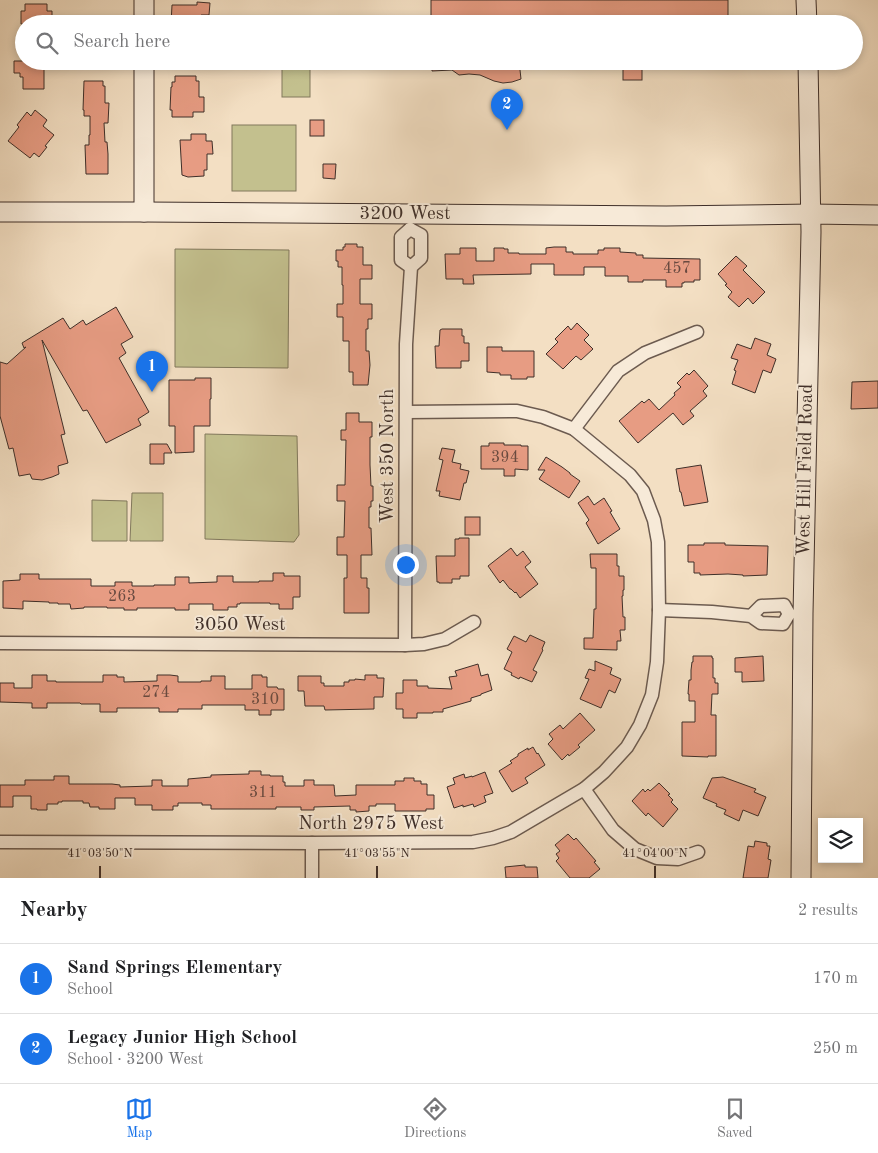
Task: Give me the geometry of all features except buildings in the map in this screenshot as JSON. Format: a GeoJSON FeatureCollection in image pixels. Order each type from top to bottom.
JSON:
{"type":"FeatureCollection","features":[{"type":"Feature","properties":{"kind":"street"},"geometry":{"type":"LineString","coordinates":[[144,0],[144,15]]}},
{"type":"Feature","properties":{"kind":"street"},"geometry":{"type":"LineString","coordinates":[[806,0],[807,15]]}},
{"type":"Feature","properties":{"kind":"street"},"geometry":{"type":"LineString","coordinates":[[144,70],[144,212]]}},
{"type":"Feature","properties":{"kind":"street","name":"West Hill Field Road"},"geometry":{"type":"LineString","coordinates":[[801,878],[796,614],[810,318],[811,214],[808,70]]}},
{"type":"Feature","properties":{"kind":"street","name":"3200 West"},"geometry":{"type":"LineString","coordinates":[[0,212],[144,212],[410,222],[666,216],[878,215]]}},
{"type":"Feature","properties":{"kind":"street"},"geometry":{"type":"LineString","coordinates":[[410,222],[401,237],[401,260],[411,267]]}},
{"type":"Feature","properties":{"kind":"street","name":"West 350 North"},"geometry":{"type":"LineString","coordinates":[[405,645],[406,344],[411,267],[421,258],[421,236],[410,222]]}},
{"type":"Feature","properties":{"kind":"street"},"geometry":{"type":"LineString","coordinates":[[407,412],[517,411],[543,417],[574,429],[618,371],[645,353],[697,332]]}},
{"type":"Feature","properties":{"kind":"street","name":"North 2975 West"},"geometry":{"type":"LineString","coordinates":[[0,842],[473,842],[511,832],[584,789],[604,772],[627,747],[640,725],[652,695],[657,662],[660,610],[658,542],[654,520],[643,491],[630,475],[574,429]]}},
{"type":"Feature","properties":{"kind":"street"},"geometry":{"type":"LineString","coordinates":[[660,610],[751,616],[761,624],[783,624],[796,614],[784,606],[761,606],[751,616]]}},
{"type":"Feature","properties":{"kind":"street","name":"3050 West"},"geometry":{"type":"LineString","coordinates":[[0,643],[405,645],[444,640],[474,622]]}},
{"type":"Feature","properties":{"kind":"street"},"geometry":{"type":"LineString","coordinates":[[584,789],[613,830],[634,849],[657,858],[678,859],[698,852]]}},
{"type":"Feature","properties":{"kind":"street"},"geometry":{"type":"LineString","coordinates":[[312,843],[312,878]]}},
{"type":"Feature","properties":{"kind":"shaded area"},"geometry":{"type":"Polygon","coordinates":[[[282,70],[310,70],[310,97],[282,97],[282,70]]]}},
{"type":"Feature","properties":{"kind":"shaded area"},"geometry":{"type":"Polygon","coordinates":[[[232,125],[296,125],[296,191],[232,191],[232,125]]]}},
{"type":"Feature","properties":{"kind":"shaded area"},"geometry":{"type":"Polygon","coordinates":[[[175,249],[289,250],[288,368],[175,367],[175,249]]]}},
{"type":"Feature","properties":{"kind":"shaded area"},"geometry":{"type":"Polygon","coordinates":[[[205,434],[297,436],[299,535],[294,542],[205,539],[205,434]]]}},
{"type":"Feature","properties":{"kind":"shaded area"},"geometry":{"type":"Polygon","coordinates":[[[132,493],[163,493],[163,541],[130,541],[132,493]]]}},
{"type":"Feature","properties":{"kind":"shaded area"},"geometry":{"type":"Polygon","coordinates":[[[92,500],[127,501],[127,541],[92,541],[92,500]]]}},
{"type":"Feature","properties":{"kind":"place","name":"Legacy Junior High School"},"geometry":{"type":"Point","coordinates":[507,130]}},
{"type":"Feature","properties":{"kind":"place","name":"Sand Springs Elementary"},"geometry":{"type":"Point","coordinates":[152,392]}}]}
